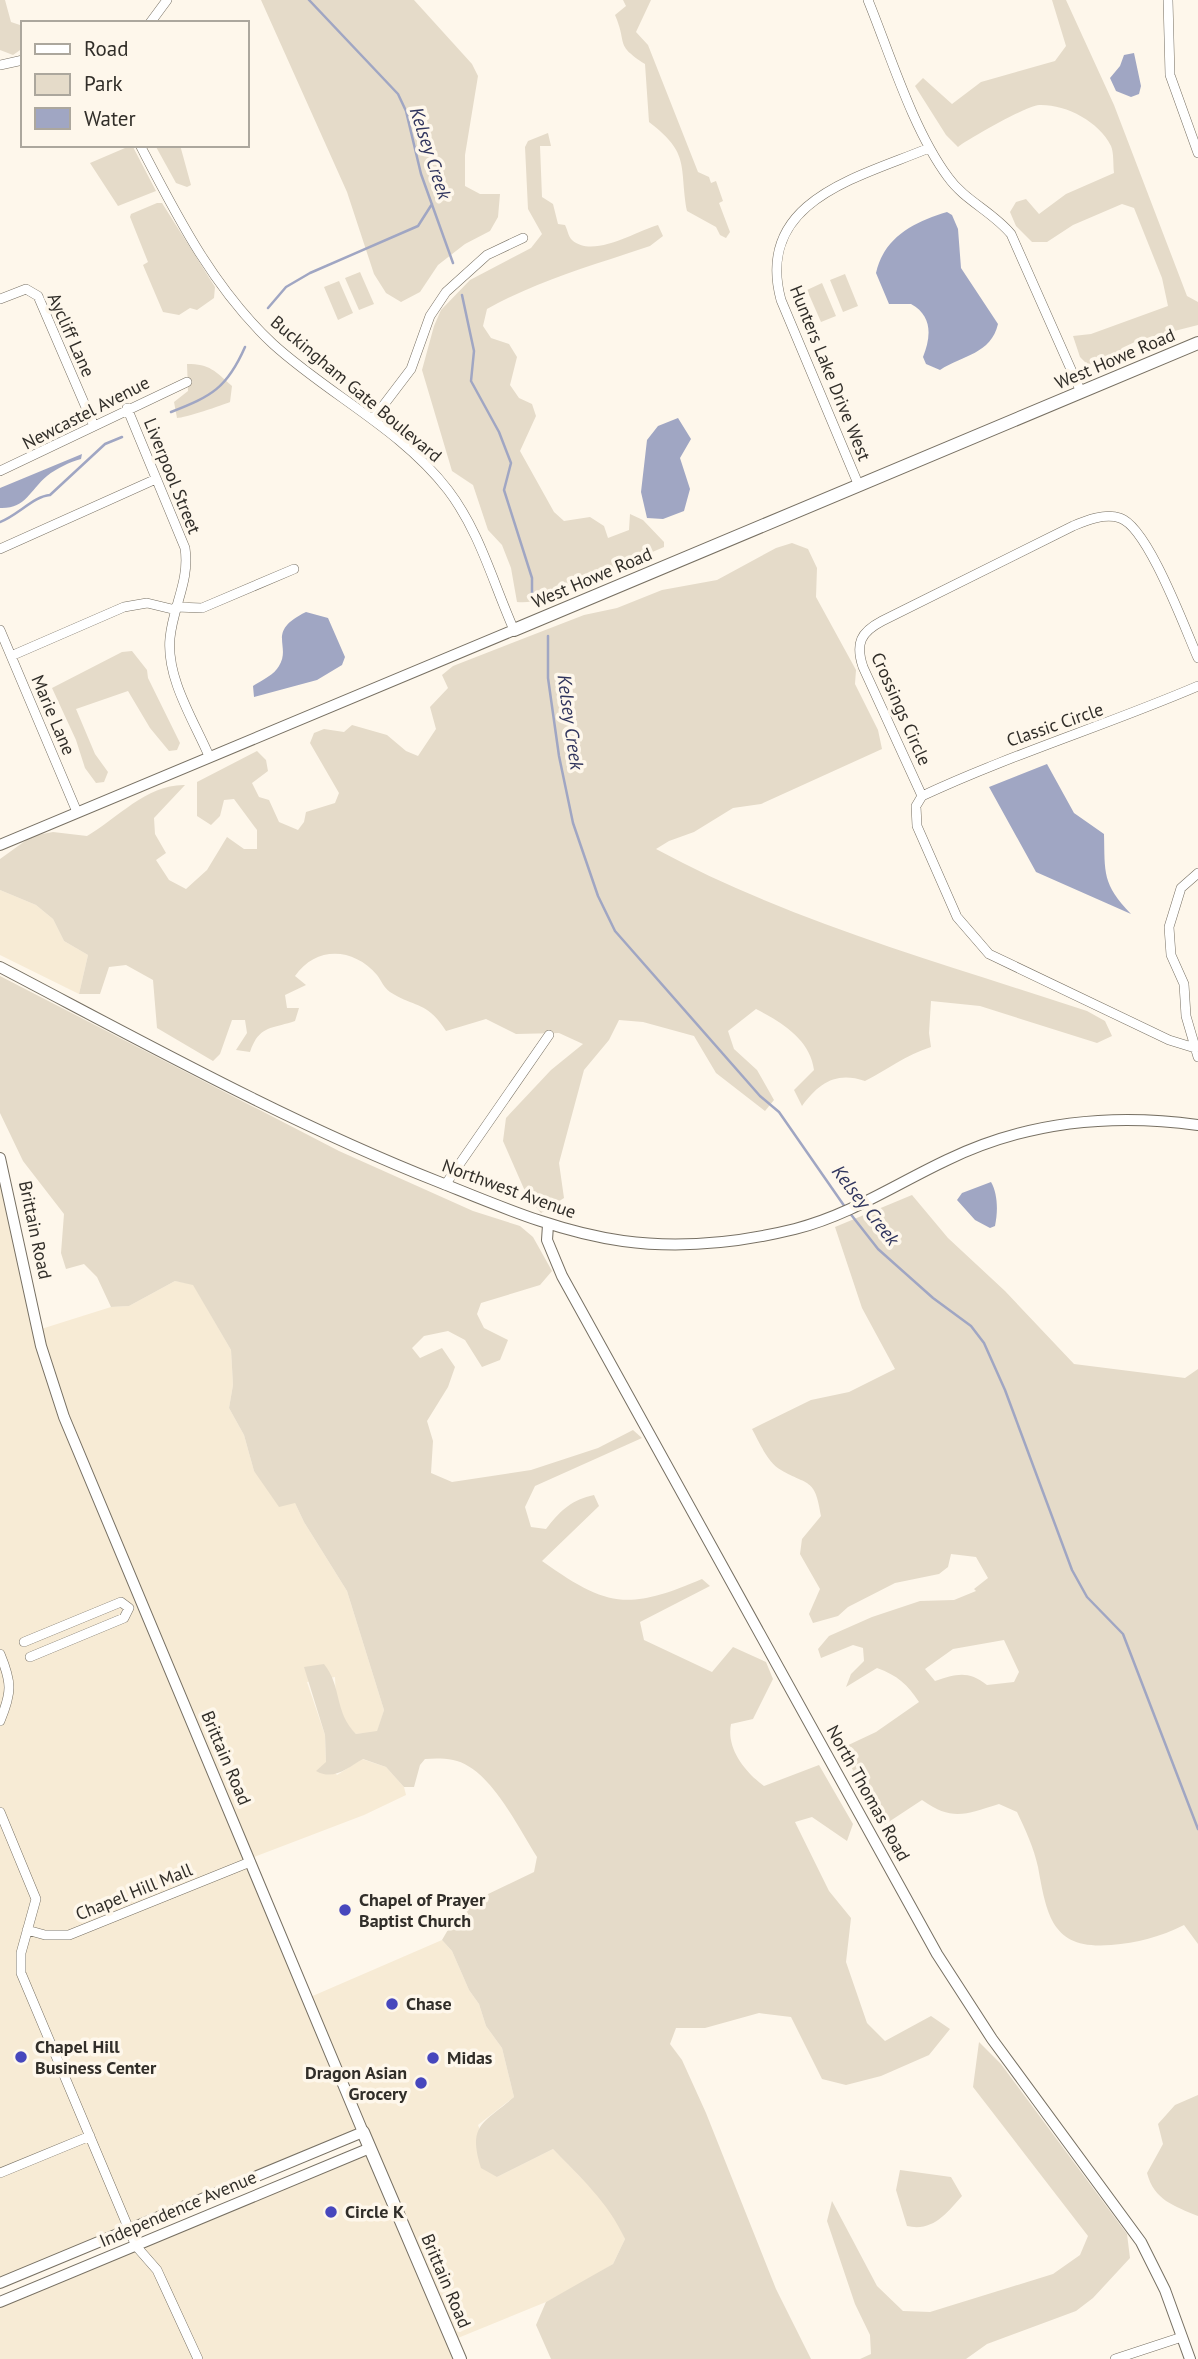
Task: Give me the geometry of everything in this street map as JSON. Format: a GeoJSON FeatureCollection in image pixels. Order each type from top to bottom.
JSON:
{"type":"FeatureCollection","features":[{"type":"Feature","properties":{"kind":"main road","name":"West Howe Road"},"geometry":{"type":"LineString","coordinates":[[514,630],[1198,343]]}},
{"type":"Feature","properties":{"kind":"main road","name":"Brittain Road"},"geometry":{"type":"LineString","coordinates":[[363,2132],[460,2359]]}},
{"type":"Feature","properties":{"kind":"street"},"geometry":{"type":"LineString","coordinates":[[868,0],[929,148],[954,184],[995,216],[1012,234],[1081,392]]}},
{"type":"Feature","properties":{"kind":"street"},"geometry":{"type":"LineString","coordinates":[[1168,0],[1170,75],[1198,153]]}},
{"type":"Feature","properties":{"kind":"street"},"geometry":{"type":"LineString","coordinates":[[151,21],[163,2]]}},
{"type":"Feature","properties":{"kind":"street"},"geometry":{"type":"LineString","coordinates":[[0,65],[21,60]]}},
{"type":"Feature","properties":{"kind":"street","name":"Buckingham Gate Boulevard"},"geometry":{"type":"LineString","coordinates":[[141,147],[185,231],[224,289],[250,320],[303,369],[373,419],[423,462],[454,499],[484,553],[514,630]]}},
{"type":"Feature","properties":{"kind":"street","name":"Hunters Lake Drive West"},"geometry":{"type":"LineString","coordinates":[[859,486],[781,300],[776,276],[779,250],[791,223],[814,199],[929,148]]}},
{"type":"Feature","properties":{"kind":"street"},"geometry":{"type":"LineString","coordinates":[[373,419],[411,369],[430,316],[446,292],[487,255],[523,238]]}},
{"type":"Feature","properties":{"kind":"street","name":"Aycliff Lane"},"geometry":{"type":"LineString","coordinates":[[0,299],[26,289],[38,296],[94,426]]}},
{"type":"Feature","properties":{"kind":"street","name":"Newcastel Avenue"},"geometry":{"type":"LineString","coordinates":[[0,471],[46,452],[127,408],[187,382]]}},
{"type":"Feature","properties":{"kind":"street","name":"Liverpool Street"},"geometry":{"type":"LineString","coordinates":[[127,408],[185,551],[187,567],[169,640],[170,657],[209,756]]}},
{"type":"Feature","properties":{"kind":"street"},"geometry":{"type":"LineString","coordinates":[[0,549],[156,479]]}},
{"type":"Feature","properties":{"kind":"street","name":"Crossings Circle"},"geometry":{"type":"LineString","coordinates":[[922,796],[858,652],[862,635],[882,621],[1073,526],[1095,517],[1118,517],[1139,532],[1198,658]]}},
{"type":"Feature","properties":{"kind":"street"},"geometry":{"type":"LineString","coordinates":[[11,656],[124,607],[147,603],[176,608],[202,608],[294,569]]}},
{"type":"Feature","properties":{"kind":"street","name":"Marie Lane"},"geometry":{"type":"LineString","coordinates":[[0,629],[78,812]]}},
{"type":"Feature","properties":{"kind":"street","name":"West Howe Road"},"geometry":{"type":"LineString","coordinates":[[0,845],[514,630]]}},
{"type":"Feature","properties":{"kind":"street","name":"Classic Circle"},"geometry":{"type":"LineString","coordinates":[[922,796],[1031,749],[1108,724],[1198,686]]}},
{"type":"Feature","properties":{"kind":"street"},"geometry":{"type":"LineString","coordinates":[[922,796],[916,806],[917,826],[957,917],[989,954],[1197,1052]]}},
{"type":"Feature","properties":{"kind":"street"},"geometry":{"type":"LineString","coordinates":[[1197,1052],[1186,1016],[1184,984],[1171,955],[1170,927],[1181,888],[1198,873]]}},
{"type":"Feature","properties":{"kind":"street","name":"Northwest Avenue"},"geometry":{"type":"LineString","coordinates":[[0,967],[317,1131],[548,1225],[620,1241],[705,1244],[768,1235],[844,1212],[951,1157],[1031,1130],[1113,1119],[1198,1125]]}},
{"type":"Feature","properties":{"kind":"street"},"geometry":{"type":"LineString","coordinates":[[445,1185],[548,1035]]}},
{"type":"Feature","properties":{"kind":"street","name":"Brittain Road"},"geometry":{"type":"LineString","coordinates":[[0,1158],[41,1346],[55,1390],[363,2132]]}},
{"type":"Feature","properties":{"kind":"street","name":"North Thomas Road"},"geometry":{"type":"LineString","coordinates":[[548,1225],[547,1240],[562,1276],[937,1954],[992,2039],[1142,2242],[1159,2276],[1190,2359]]}},
{"type":"Feature","properties":{"kind":"street"},"geometry":{"type":"LineString","coordinates":[[23,1642],[121,1602],[129,1608]]}},
{"type":"Feature","properties":{"kind":"street"},"geometry":{"type":"LineString","coordinates":[[30,1657],[124,1618],[129,1608],[141,1602]]}},
{"type":"Feature","properties":{"kind":"street"},"geometry":{"type":"LineString","coordinates":[[0,1654],[11,1681],[9,1699],[0,1721]]}},
{"type":"Feature","properties":{"kind":"street"},"geometry":{"type":"LineString","coordinates":[[0,1812],[35,1895],[19,1966],[21,1973],[128,2229],[136,2246],[157,2270],[198,2359]]}},
{"type":"Feature","properties":{"kind":"street","name":"Chapel Hill Mall"},"geometry":{"type":"LineString","coordinates":[[27,1930],[52,1936],[69,1935],[250,1862]]}},
{"type":"Feature","properties":{"kind":"street","name":"Independence Avenue"},"geometry":{"type":"LineString","coordinates":[[0,2283],[363,2132]]}},
{"type":"Feature","properties":{"kind":"street"},"geometry":{"type":"LineString","coordinates":[[0,2173],[90,2136]]}},
{"type":"Feature","properties":{"kind":"street","name":"Independence Avenue"},"geometry":{"type":"LineString","coordinates":[[0,2302],[370,2148]]}},
{"type":"Feature","properties":{"kind":"street"},"geometry":{"type":"LineString","coordinates":[[1115,2359],[1182,2337]]}},
{"type":"Feature","properties":{"kind":"shaded area"},"geometry":{"type":"Polygon","coordinates":[[[0,890],[36,905],[53,919],[64,941],[88,955],[79,994],[0,955],[0,890]]]}},
{"type":"Feature","properties":{"kind":"shaded area"},"geometry":{"type":"Polygon","coordinates":[[[0,1178],[38,1330],[111,1307],[129,1306],[175,1281],[193,1284],[231,1350],[233,1385],[229,1408],[244,1435],[254,1471],[287,1503],[295,1503],[347,1591],[384,1710],[377,1732],[356,1734],[347,1725],[336,1699],[335,1677],[307,1682],[325,1735],[326,1762],[337,1775],[362,1759],[386,1767],[404,1787],[406,1795],[364,1815],[249,1859],[308,1998],[442,1940],[452,1951],[469,1990],[479,2004],[486,2026],[502,2048],[514,2097],[478,2125],[497,2177],[553,2149],[600,2197],[615,2216],[625,2239],[613,2264],[591,2278],[546,2302],[453,2340],[460,2359],[0,2359],[0,2302],[370,2148],[364,2133],[0,2283],[0,1178]]]}},
{"type":"Feature","properties":{"kind":"green space"},"geometry":{"type":"Polygon","coordinates":[[[0,0],[5,0],[11,22],[21,25],[21,49],[13,55],[0,50],[0,0]]]}},
{"type":"Feature","properties":{"kind":"green space"},"geometry":{"type":"Polygon","coordinates":[[[261,0],[414,0],[472,64],[478,76],[465,155],[465,186],[480,194],[500,194],[498,217],[490,231],[465,244],[438,265],[420,292],[401,302],[386,293],[374,274],[347,192],[261,0]]]}},
{"type":"Feature","properties":{"kind":"green space"},"geometry":{"type":"Polygon","coordinates":[[[623,0],[651,0],[636,32],[648,45],[698,172],[709,177],[711,183],[716,181],[723,201],[719,203],[730,232],[726,238],[720,235],[716,227],[687,211],[683,172],[677,152],[672,143],[649,122],[645,64],[629,52],[623,43],[615,15],[626,6],[623,0]]]}},
{"type":"Feature","properties":{"kind":"green space"},"geometry":{"type":"Polygon","coordinates":[[[1052,0],[1066,0],[1114,105],[1187,296],[1198,302],[1198,325],[1139,340],[1122,348],[1113,358],[1089,366],[1080,357],[1073,336],[1091,334],[1168,306],[1162,278],[1134,208],[1122,204],[1073,225],[1047,242],[1032,242],[1016,226],[1010,212],[1016,202],[1026,199],[1039,214],[1066,194],[1114,173],[1112,149],[1106,137],[1090,122],[1070,111],[1039,105],[1011,116],[958,147],[946,135],[915,86],[923,78],[952,104],[981,82],[1055,61],[1066,46],[1052,0]]]}},
{"type":"Feature","properties":{"kind":"green space"},"geometry":{"type":"Polygon","coordinates":[[[548,133],[551,146],[540,146],[542,197],[553,204],[558,224],[565,225],[572,240],[591,247],[603,245],[658,225],[663,236],[650,246],[567,274],[487,309],[483,326],[491,338],[509,344],[517,357],[510,385],[519,398],[532,404],[536,416],[520,451],[554,512],[564,521],[590,517],[604,526],[608,538],[629,530],[630,514],[643,520],[664,542],[664,547],[547,597],[517,602],[511,568],[502,545],[488,530],[473,485],[452,471],[422,370],[441,310],[470,280],[531,248],[542,234],[528,209],[525,147],[528,141],[548,133]]]}},
{"type":"Feature","properties":{"kind":"green space"},"geometry":{"type":"Polygon","coordinates":[[[133,147],[156,191],[118,206],[90,163],[133,147]]]}},
{"type":"Feature","properties":{"kind":"green space"},"geometry":{"type":"Polygon","coordinates":[[[156,147],[181,147],[191,185],[187,187],[176,183],[156,147]]]}},
{"type":"Feature","properties":{"kind":"green space"},"geometry":{"type":"Polygon","coordinates":[[[162,203],[215,287],[214,298],[197,310],[190,308],[179,315],[163,312],[143,265],[148,262],[130,217],[131,214],[162,203]]]}},
{"type":"Feature","properties":{"kind":"green space"},"geometry":{"type":"Polygon","coordinates":[[[360,272],[374,304],[359,310],[345,278],[360,272]]]}},
{"type":"Feature","properties":{"kind":"green space"},"geometry":{"type":"Polygon","coordinates":[[[845,274],[858,306],[843,312],[830,280],[845,274]]]}},
{"type":"Feature","properties":{"kind":"green space"},"geometry":{"type":"Polygon","coordinates":[[[339,281],[353,313],[338,320],[324,287],[339,281]]]}},
{"type":"Feature","properties":{"kind":"green space"},"geometry":{"type":"Polygon","coordinates":[[[822,283],[836,316],[821,322],[807,290],[822,283]]]}},
{"type":"Feature","properties":{"kind":"green space"},"geometry":{"type":"Polygon","coordinates":[[[187,364],[207,367],[221,376],[232,386],[230,402],[177,418],[174,402],[188,391],[187,364]]]}},
{"type":"Feature","properties":{"kind":"green space"},"geometry":{"type":"Polygon","coordinates":[[[792,543],[808,549],[817,568],[816,597],[856,670],[855,684],[878,730],[882,749],[761,804],[733,808],[694,832],[656,849],[707,875],[813,920],[1087,1011],[1105,1021],[1112,1036],[1097,1043],[980,1006],[931,1001],[931,1047],[905,1058],[865,1081],[845,1077],[829,1081],[815,1091],[802,1106],[794,1090],[814,1070],[807,1049],[793,1033],[756,1009],[728,1031],[734,1049],[757,1070],[774,1100],[765,1111],[716,1073],[694,1036],[643,1022],[619,1020],[609,1040],[584,1070],[559,1163],[564,1198],[541,1213],[528,1198],[503,1141],[506,1118],[551,1070],[583,1044],[559,1033],[516,1034],[486,1019],[446,1031],[427,1010],[388,990],[377,975],[357,959],[335,954],[313,959],[295,976],[306,985],[285,995],[287,1008],[299,1008],[295,1021],[262,1032],[250,1052],[236,1050],[247,1033],[245,1020],[232,1020],[220,1054],[213,1061],[157,1028],[153,980],[126,965],[109,967],[100,994],[79,994],[88,955],[64,941],[53,919],[36,905],[0,890],[0,859],[32,836],[53,832],[87,836],[145,796],[171,786],[185,785],[154,818],[155,834],[166,853],[156,860],[169,880],[186,889],[207,870],[227,837],[244,849],[257,849],[257,830],[234,799],[224,800],[220,816],[211,825],[197,816],[197,782],[257,751],[266,760],[268,771],[252,783],[259,797],[269,800],[279,822],[298,830],[304,822],[306,812],[335,803],[339,793],[310,743],[314,733],[324,729],[344,732],[352,725],[387,735],[406,751],[418,756],[436,729],[430,707],[448,688],[442,675],[453,666],[584,615],[617,608],[662,590],[717,580],[776,548],[792,543]]]}},
{"type":"Feature","properties":{"kind":"green space"},"geometry":{"type":"Polygon","coordinates":[[[132,651],[147,670],[148,678],[180,743],[177,750],[169,751],[150,728],[128,691],[76,709],[95,754],[108,772],[104,782],[96,783],[85,768],[76,740],[52,688],[122,652],[132,651]]]}},
{"type":"Feature","properties":{"kind":"green space"},"geometry":{"type":"Polygon","coordinates":[[[0,976],[339,1151],[473,1211],[520,1226],[533,1237],[552,1271],[540,1285],[481,1303],[477,1314],[484,1328],[508,1340],[500,1360],[482,1367],[465,1340],[448,1331],[424,1336],[412,1348],[420,1358],[442,1348],[455,1367],[448,1387],[427,1421],[433,1441],[431,1473],[452,1482],[531,1470],[598,1448],[633,1430],[642,1438],[535,1486],[525,1507],[531,1527],[546,1529],[567,1507],[586,1497],[594,1495],[599,1506],[542,1561],[584,1588],[618,1599],[654,1596],[702,1579],[710,1586],[640,1622],[644,1640],[712,1672],[733,1647],[766,1662],[773,1679],[753,1719],[731,1724],[731,1742],[744,1767],[764,1786],[819,1765],[853,1824],[847,1841],[812,1817],[795,1822],[829,1891],[851,1918],[846,1962],[867,2023],[885,2041],[931,2016],[950,2029],[929,2055],[881,2076],[846,2085],[822,2079],[791,2017],[759,2013],[705,2028],[676,2028],[670,2044],[682,2060],[706,2113],[776,2289],[811,2359],[551,2359],[536,2325],[546,2302],[613,2264],[625,2239],[602,2202],[553,2149],[497,2177],[481,2168],[477,2153],[477,2133],[487,2119],[514,2097],[502,2048],[486,2026],[479,2004],[469,1990],[452,1951],[442,1940],[456,1916],[486,1895],[534,1872],[537,1857],[498,1795],[478,1773],[458,1761],[425,1759],[420,1765],[414,1787],[404,1787],[386,1767],[363,1759],[335,1774],[316,1771],[326,1762],[325,1735],[304,1667],[324,1664],[334,1681],[344,1717],[356,1734],[377,1731],[384,1710],[347,1591],[295,1503],[279,1507],[254,1471],[244,1435],[229,1408],[233,1385],[231,1350],[193,1285],[175,1281],[129,1306],[111,1307],[97,1277],[84,1264],[66,1269],[61,1253],[64,1214],[23,1161],[0,1113],[0,976]]]}},
{"type":"Feature","properties":{"kind":"green space"},"geometry":{"type":"Polygon","coordinates":[[[912,1195],[948,1238],[1005,1291],[1074,1364],[1185,1378],[1198,1369],[1198,1944],[1184,1925],[1148,1939],[1111,1945],[1076,1942],[1064,1935],[1049,1915],[1034,1853],[1017,1812],[999,1804],[968,1813],[951,1814],[922,1800],[881,1827],[842,1748],[876,1732],[919,1702],[901,1681],[877,1668],[846,1687],[851,1674],[864,1661],[863,1648],[853,1645],[821,1658],[818,1649],[829,1636],[872,1617],[920,1601],[954,1600],[976,1591],[974,1589],[988,1578],[976,1557],[951,1554],[948,1567],[939,1574],[895,1583],[848,1607],[838,1616],[813,1623],[809,1614],[820,1589],[800,1554],[802,1539],[821,1516],[819,1503],[809,1484],[781,1470],[772,1462],[752,1429],[811,1400],[849,1392],[895,1369],[862,1308],[835,1227],[912,1195]],[[1004,1640],[953,1649],[925,1669],[935,1681],[968,1675],[987,1685],[1014,1682],[1019,1672],[1004,1640]]]}},
{"type":"Feature","properties":{"kind":"green space"},"geometry":{"type":"Polygon","coordinates":[[[979,2042],[1001,2064],[1127,2234],[1130,2258],[1093,2298],[1076,2311],[987,2344],[966,2359],[860,2359],[871,2354],[870,2335],[855,2304],[827,2221],[832,2201],[877,2286],[903,2311],[930,2312],[1053,2274],[1080,2255],[1088,2236],[973,2087],[979,2042]]]}},
{"type":"Feature","properties":{"kind":"green space"},"geometry":{"type":"Polygon","coordinates":[[[1198,2095],[1198,2216],[1160,2196],[1147,2173],[1163,2144],[1158,2124],[1175,2105],[1198,2095]]]}},
{"type":"Feature","properties":{"kind":"green space"},"geometry":{"type":"Polygon","coordinates":[[[900,2170],[951,2177],[962,2196],[945,2215],[932,2224],[907,2226],[896,2190],[900,2170]]]}},
{"type":"Feature","properties":{"kind":"water"},"geometry":{"type":"Polygon","coordinates":[[[1134,53],[1141,86],[1139,94],[1131,97],[1116,91],[1110,78],[1120,66],[1124,55],[1134,53]]]}},
{"type":"Feature","properties":{"kind":"water"},"geometry":{"type":"Polygon","coordinates":[[[947,212],[952,215],[958,229],[961,268],[998,324],[983,348],[940,370],[926,364],[923,357],[929,335],[927,321],[911,304],[889,304],[876,273],[886,250],[902,233],[912,226],[947,212]]]}},
{"type":"Feature","properties":{"kind":"water"},"geometry":{"type":"Polygon","coordinates":[[[678,418],[691,439],[680,458],[690,489],[684,511],[663,519],[647,518],[641,492],[647,440],[658,426],[678,418]]]}},
{"type":"Feature","properties":{"kind":"water"},"geometry":{"type":"Polygon","coordinates":[[[82,454],[81,459],[47,476],[16,506],[0,508],[0,488],[82,454]]]}},
{"type":"Feature","properties":{"kind":"water"},"geometry":{"type":"Polygon","coordinates":[[[306,612],[328,618],[345,657],[342,665],[317,680],[254,697],[253,686],[271,675],[279,666],[286,626],[306,612]]]}},
{"type":"Feature","properties":{"kind":"water"},"geometry":{"type":"Polygon","coordinates":[[[1047,764],[1074,813],[1104,834],[1110,886],[1131,914],[1036,872],[989,787],[1047,764]]]}},
{"type":"Feature","properties":{"kind":"water"},"geometry":{"type":"Polygon","coordinates":[[[991,1182],[997,1209],[995,1226],[990,1228],[975,1220],[957,1200],[962,1193],[991,1182]]]}},
{"type":"Feature","properties":{"kind":"waterway","name":"Kelsey Creek"},"geometry":{"type":"LineString","coordinates":[[309,0],[398,94],[406,111],[421,174],[453,263]]}},
{"type":"Feature","properties":{"kind":"waterway"},"geometry":{"type":"LineString","coordinates":[[268,308],[286,287],[310,273],[418,226],[432,204]]}},
{"type":"Feature","properties":{"kind":"waterway","name":"Kelsey Creek"},"geometry":{"type":"LineString","coordinates":[[462,295],[474,351],[471,381],[499,432],[511,463],[504,490],[532,578],[532,600]]}},
{"type":"Feature","properties":{"kind":"waterway"},"geometry":{"type":"LineString","coordinates":[[171,412],[217,389],[232,372],[245,347]]}},
{"type":"Feature","properties":{"kind":"waterway"},"geometry":{"type":"LineString","coordinates":[[0,522],[38,499],[50,495],[105,444],[122,437]]}},
{"type":"Feature","properties":{"kind":"waterway","name":"Kelsey Creek"},"geometry":{"type":"LineString","coordinates":[[548,636],[548,678],[559,756],[573,823],[598,896],[615,931],[760,1096],[779,1112],[845,1207]]}},
{"type":"Feature","properties":{"kind":"waterway","name":"Kelsey Creek"},"geometry":{"type":"LineString","coordinates":[[849,1212],[878,1249],[933,1298],[971,1326],[984,1343],[1005,1390],[1072,1570],[1087,1597],[1123,1634],[1198,1829]]}},
{"type":"Feature","properties":{"kind":"place","name":"Chapel of Prayer Baptist Church"},"geometry":{"type":"Point","coordinates":[345,1910]}},
{"type":"Feature","properties":{"kind":"place","name":"Chase"},"geometry":{"type":"Point","coordinates":[392,2004]}},
{"type":"Feature","properties":{"kind":"place","name":"Chapel Hill Business Center"},"geometry":{"type":"Point","coordinates":[21,2057]}},
{"type":"Feature","properties":{"kind":"place","name":"Midas"},"geometry":{"type":"Point","coordinates":[433,2058]}},
{"type":"Feature","properties":{"kind":"place","name":"Dragon Asian Grocery"},"geometry":{"type":"Point","coordinates":[421,2083]}},
{"type":"Feature","properties":{"kind":"place","name":"Circle K"},"geometry":{"type":"Point","coordinates":[331,2212]}}]}
